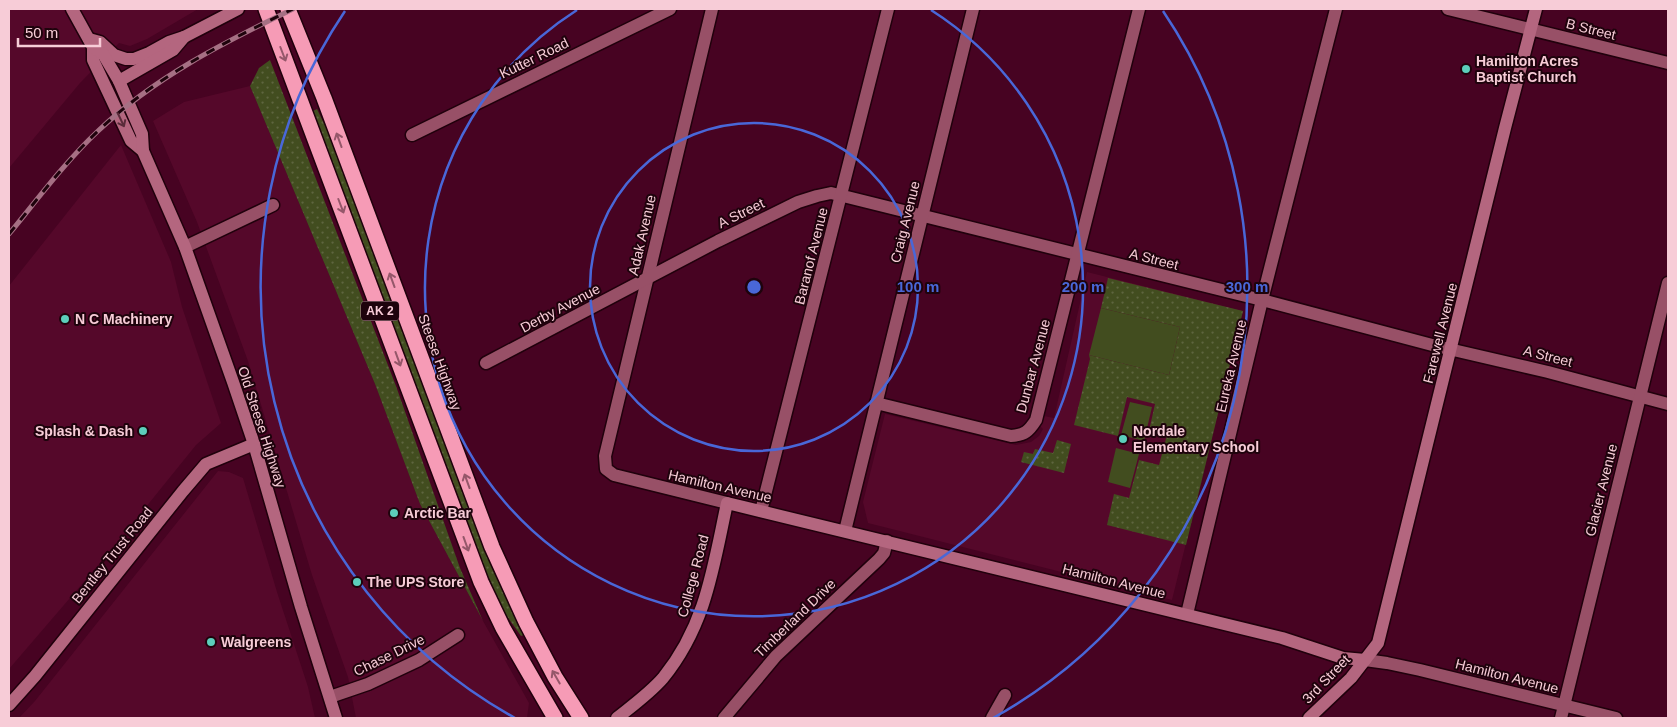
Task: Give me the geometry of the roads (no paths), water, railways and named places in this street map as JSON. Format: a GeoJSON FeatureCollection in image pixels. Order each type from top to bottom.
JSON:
{"type":"FeatureCollection","features":[{"type":"Feature","properties":{"kind":"highway","name":"AK 2"},"geometry":{"type":"LineString","coordinates":[[266,9],[481,582],[503,628],[555,718]]}},
{"type":"Feature","properties":{"kind":"highway","name":"Steese Highway"},"geometry":{"type":"LineString","coordinates":[[288,9],[324,98],[492,547],[526,622],[555,677],[581,718]]}},
{"type":"Feature","properties":{"kind":"street","name":"Old Steese Highway"},"geometry":{"type":"LineString","coordinates":[[72,9],[92,48],[131,141],[143,151]]}},
{"type":"Feature","properties":{"kind":"street"},"geometry":{"type":"LineString","coordinates":[[92,48],[100,42],[114,55],[126,59],[134,59],[184,37],[238,9]]}},
{"type":"Feature","properties":{"kind":"street","name":"Kutter Road"},"geometry":{"type":"LineString","coordinates":[[412,135],[670,9]]}},
{"type":"Feature","properties":{"kind":"street","name":"Adak Avenue"},"geometry":{"type":"LineString","coordinates":[[606,469],[605,456],[712,9]]}},
{"type":"Feature","properties":{"kind":"street","name":"Baranof Avenue"},"geometry":{"type":"LineString","coordinates":[[761,511],[888,9]]}},
{"type":"Feature","properties":{"kind":"street","name":"Craig Avenue"},"geometry":{"type":"LineString","coordinates":[[845,531],[973,9]]}},
{"type":"Feature","properties":{"kind":"street","name":"Dunbar Avenue"},"geometry":{"type":"LineString","coordinates":[[876,402],[1011,436],[1020,436],[1028,432],[1036,420],[1140,9]]}},
{"type":"Feature","properties":{"kind":"street","name":"Eureka Avenue"},"geometry":{"type":"LineString","coordinates":[[1187,614],[1262,300],[1336,9]]}},
{"type":"Feature","properties":{"kind":"street","name":"B Street"},"geometry":{"type":"LineString","coordinates":[[1448,9],[1668,63]]}},
{"type":"Feature","properties":{"kind":"street","name":"Farewell Avenue"},"geometry":{"type":"LineString","coordinates":[[1365,660],[1378,643],[1536,9]]}},
{"type":"Feature","properties":{"kind":"street"},"geometry":{"type":"LineString","coordinates":[[118,81],[173,50],[184,37]]}},
{"type":"Feature","properties":{"kind":"street","name":"Old Steese Highway"},"geometry":{"type":"LineString","coordinates":[[92,48],[110,77],[118,81],[142,134],[143,151],[185,247],[254,444],[301,607],[336,718]]}},
{"type":"Feature","properties":{"kind":"street","name":"A Street"},"geometry":{"type":"LineString","coordinates":[[647,279],[718,241],[798,202],[831,193],[1077,256],[1262,300],[1548,372],[1668,404]]}},
{"type":"Feature","properties":{"kind":"street"},"geometry":{"type":"LineString","coordinates":[[185,247],[273,205]]}},
{"type":"Feature","properties":{"kind":"street","name":"Derby Avenue"},"geometry":{"type":"LineString","coordinates":[[486,363],[647,279]]}},
{"type":"Feature","properties":{"kind":"street","name":"Glacier Avenue"},"geometry":{"type":"LineString","coordinates":[[1561,718],[1668,283]]}},
{"type":"Feature","properties":{"kind":"street","name":"Bentley Trust Road"},"geometry":{"type":"LineString","coordinates":[[9,705],[35,676],[206,464],[254,444]]}},
{"type":"Feature","properties":{"kind":"street","name":"Hamilton Avenue"},"geometry":{"type":"LineString","coordinates":[[606,469],[614,475],[1282,638],[1343,658],[1387,663],[1616,718]]}},
{"type":"Feature","properties":{"kind":"street","name":"College Road"},"geometry":{"type":"LineString","coordinates":[[617,718],[662,679],[690,638],[703,608],[727,503]]}},
{"type":"Feature","properties":{"kind":"street","name":"Timberland Drive"},"geometry":{"type":"LineString","coordinates":[[724,718],[776,656],[879,559],[884,552],[887,541]]}},
{"type":"Feature","properties":{"kind":"street","name":"Chase Drive"},"geometry":{"type":"LineString","coordinates":[[330,697],[368,684],[419,660],[458,635]]}},
{"type":"Feature","properties":{"kind":"street","name":"3rd Street"},"geometry":{"type":"LineString","coordinates":[[1309,718],[1351,678],[1365,660]]}},
{"type":"Feature","properties":{"kind":"street"},"geometry":{"type":"LineString","coordinates":[[992,718],[1004,695]]}},
{"type":"Feature","properties":{"kind":"railway"},"geometry":{"type":"LineString","coordinates":[[9,234],[74,155],[120,112],[191,62],[293,9]]}},
{"type":"Feature","properties":{"kind":"place","name":"Hamilton Acres Baptist Church"},"geometry":{"type":"Point","coordinates":[1466,69]}},
{"type":"Feature","properties":{"kind":"place","name":"N C Machinery"},"geometry":{"type":"Point","coordinates":[65,319]}},
{"type":"Feature","properties":{"kind":"place","name":"Splash & Dash"},"geometry":{"type":"Point","coordinates":[143,431]}},
{"type":"Feature","properties":{"kind":"place","name":"Nordale Elementary School"},"geometry":{"type":"Point","coordinates":[1123,439]}},
{"type":"Feature","properties":{"kind":"place","name":"Arctic Bar"},"geometry":{"type":"Point","coordinates":[394,513]}},
{"type":"Feature","properties":{"kind":"place","name":"The UPS Store"},"geometry":{"type":"Point","coordinates":[357,582]}},
{"type":"Feature","properties":{"kind":"place","name":"Walgreens"},"geometry":{"type":"Point","coordinates":[211,642]}}]}
